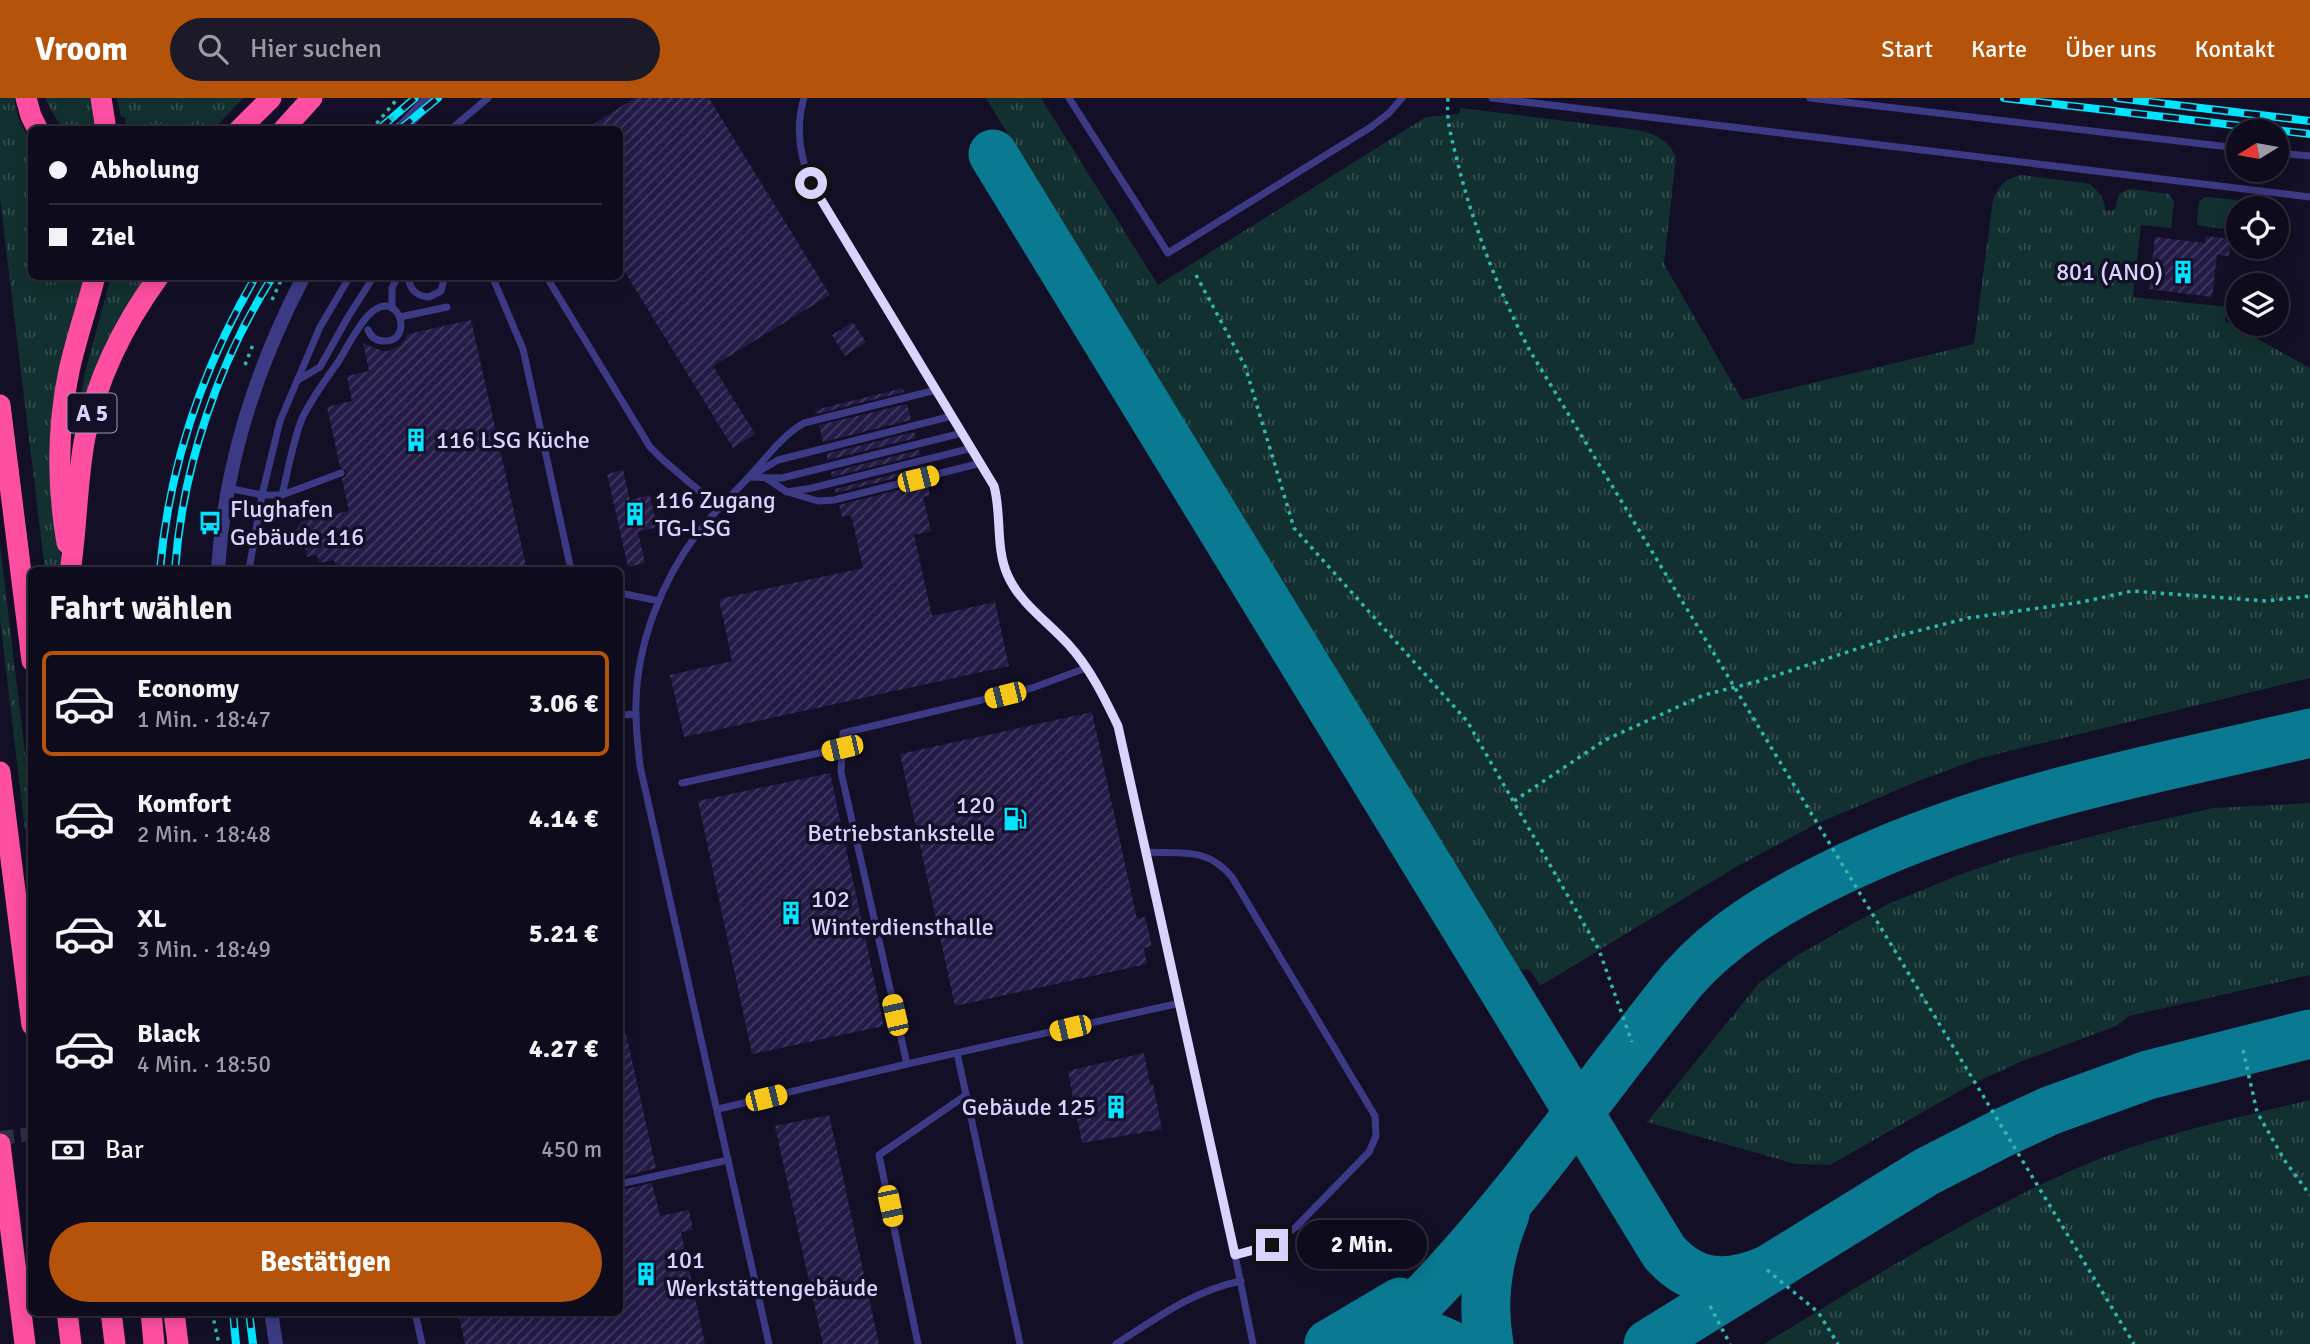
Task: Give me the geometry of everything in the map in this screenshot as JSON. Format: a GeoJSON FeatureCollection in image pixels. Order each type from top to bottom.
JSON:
{"type":"FeatureCollection","features":[{"type":"Feature","properties":{"kind":"highway"},"geometry":{"type":"LineString","coordinates":[[26,98],[36,126]]}},
{"type":"Feature","properties":{"kind":"highway"},"geometry":{"type":"LineString","coordinates":[[101,98],[106,126]]}},
{"type":"Feature","properties":{"kind":"highway"},"geometry":{"type":"LineString","coordinates":[[243,126],[271,98]]}},
{"type":"Feature","properties":{"kind":"highway"},"geometry":{"type":"LineString","coordinates":[[287,126],[312,98]]}},
{"type":"Feature","properties":{"kind":"highway"},"geometry":{"type":"LineString","coordinates":[[71,567],[60,494],[59,448],[69,369],[94,280]]}},
{"type":"Feature","properties":{"kind":"highway","name":"A 5"},"geometry":{"type":"LineString","coordinates":[[71,567],[80,475],[93,410],[123,332],[156,280]]}},
{"type":"Feature","properties":{"kind":"highway"},"geometry":{"type":"LineString","coordinates":[[0,405],[28,629]]}},
{"type":"Feature","properties":{"kind":"highway"},"geometry":{"type":"LineString","coordinates":[[0,772],[28,993]]}},
{"type":"Feature","properties":{"kind":"highway"},"geometry":{"type":"LineString","coordinates":[[1,1153],[25,1344]]}},
{"type":"Feature","properties":{"kind":"highway"},"geometry":{"type":"LineString","coordinates":[[68,1316],[71,1344]]}},
{"type":"Feature","properties":{"kind":"highway"},"geometry":{"type":"LineString","coordinates":[[112,1316],[115,1344]]}},
{"type":"Feature","properties":{"kind":"highway"},"geometry":{"type":"LineString","coordinates":[[151,1316],[154,1344]]}},
{"type":"Feature","properties":{"kind":"highway"},"geometry":{"type":"LineString","coordinates":[[174,1316],[178,1344]]}},
{"type":"Feature","properties":{"kind":"street"},"geometry":{"type":"LineString","coordinates":[[404,126],[431,98]]}},
{"type":"Feature","properties":{"kind":"street"},"geometry":{"type":"LineString","coordinates":[[218,567],[228,488],[247,414],[259,379],[302,280]]}},
{"type":"Feature","properties":{"kind":"street"},"geometry":{"type":"LineString","coordinates":[[272,1316],[276,1344]]}},
{"type":"Feature","properties":{"kind":"lane"},"geometry":{"type":"LineString","coordinates":[[455,126],[488,98]]}},
{"type":"Feature","properties":{"kind":"lane"},"geometry":{"type":"LineString","coordinates":[[804,98],[800,111],[800,146],[802,163],[811,183],[994,486],[998,500],[1000,544],[1007,575],[1016,592],[1069,645],[1102,693],[1118,726],[1253,1344]]}},
{"type":"Feature","properties":{"kind":"lane"},"geometry":{"type":"LineString","coordinates":[[1069,98],[1168,253],[1371,127],[1402,98]]}},
{"type":"Feature","properties":{"kind":"lane"},"geometry":{"type":"LineString","coordinates":[[1492,98],[2310,197]]}},
{"type":"Feature","properties":{"kind":"lane"},"geometry":{"type":"LineString","coordinates":[[1810,98],[2226,147]]}},
{"type":"Feature","properties":{"kind":"lane"},"geometry":{"type":"LineString","coordinates":[[461,121],[464,126]]}},
{"type":"Feature","properties":{"kind":"lane"},"geometry":{"type":"LineString","coordinates":[[2289,154],[2310,156]]}},
{"type":"Feature","properties":{"kind":"lane"},"geometry":{"type":"LineString","coordinates":[[250,567],[262,495],[280,421],[320,327],[348,280]]}},
{"type":"Feature","properties":{"kind":"lane"},"geometry":{"type":"LineString","coordinates":[[298,380],[320,367],[371,280]]}},
{"type":"Feature","properties":{"kind":"lane"},"geometry":{"type":"LineString","coordinates":[[368,330],[375,339],[386,342],[397,337],[401,330],[400,317],[392,308],[392,288],[396,280]]}},
{"type":"Feature","properties":{"kind":"lane"},"geometry":{"type":"LineString","coordinates":[[409,280],[410,287],[417,294],[429,297],[441,291],[444,280]]}},
{"type":"Feature","properties":{"kind":"lane"},"geometry":{"type":"LineString","coordinates":[[494,280],[523,349],[570,567]]}},
{"type":"Feature","properties":{"kind":"lane"},"geometry":{"type":"LineString","coordinates":[[548,280],[650,447],[718,507]]}},
{"type":"Feature","properties":{"kind":"lane"},"geometry":{"type":"LineString","coordinates":[[282,495],[296,435],[316,393],[372,311],[379,307],[392,308]]}},
{"type":"Feature","properties":{"kind":"lane"},"geometry":{"type":"LineString","coordinates":[[400,317],[447,307]]}},
{"type":"Feature","properties":{"kind":"lane"},"geometry":{"type":"LineString","coordinates":[[769,1344],[640,766],[636,714],[639,673],[647,636],[659,601],[690,545],[718,507],[750,477],[790,431],[804,423],[936,390]]}},
{"type":"Feature","properties":{"kind":"lane"},"geometry":{"type":"LineString","coordinates":[[750,477],[778,460],[952,416]]}},
{"type":"Feature","properties":{"kind":"lane"},"geometry":{"type":"LineString","coordinates":[[750,477],[782,478],[962,433]]}},
{"type":"Feature","properties":{"kind":"lane"},"geometry":{"type":"LineString","coordinates":[[787,492],[972,448]]}},
{"type":"Feature","properties":{"kind":"lane"},"geometry":{"type":"LineString","coordinates":[[765,478],[787,492],[818,501],[834,500],[981,463]]}},
{"type":"Feature","properties":{"kind":"lane"},"geometry":{"type":"LineString","coordinates":[[228,488],[262,495],[282,495],[341,473]]}},
{"type":"Feature","properties":{"kind":"lane"},"geometry":{"type":"LineString","coordinates":[[623,594],[659,601]]}},
{"type":"Feature","properties":{"kind":"lane"},"geometry":{"type":"LineString","coordinates":[[907,1064],[841,772],[843,733],[1032,688],[1086,668]]}},
{"type":"Feature","properties":{"kind":"lane"},"geometry":{"type":"LineString","coordinates":[[623,715],[636,714]]}},
{"type":"Feature","properties":{"kind":"lane"},"geometry":{"type":"LineString","coordinates":[[682,783],[842,748]]}},
{"type":"Feature","properties":{"kind":"lane"},"geometry":{"type":"LineString","coordinates":[[1146,852],[1197,854],[1222,865],[1232,877],[1375,1116],[1376,1136],[1369,1152],[1296,1227],[1272,1245],[1235,1255]]}},
{"type":"Feature","properties":{"kind":"lane"},"geometry":{"type":"LineString","coordinates":[[718,1109],[1180,1003]]}},
{"type":"Feature","properties":{"kind":"lane"},"geometry":{"type":"LineString","coordinates":[[957,1053],[1020,1344]]}},
{"type":"Feature","properties":{"kind":"lane"},"geometry":{"type":"LineString","coordinates":[[918,1344],[879,1155],[966,1095]]}},
{"type":"Feature","properties":{"kind":"lane"},"geometry":{"type":"LineString","coordinates":[[623,1183],[728,1160]]}},
{"type":"Feature","properties":{"kind":"lane"},"geometry":{"type":"LineString","coordinates":[[1116,1344],[1194,1295],[1241,1281]]}},
{"type":"Feature","properties":{"kind":"lane"},"geometry":{"type":"LineString","coordinates":[[416,1316],[422,1344]]}},
{"type":"Feature","properties":{"kind":"path"},"geometry":{"type":"LineString","coordinates":[[374,126],[398,98]]}},
{"type":"Feature","properties":{"kind":"path"},"geometry":{"type":"LineString","coordinates":[[1448,98],[1446,115],[1462,180],[1514,320],[1733,687],[2134,1344]]}},
{"type":"Feature","properties":{"kind":"path"},"geometry":{"type":"LineString","coordinates":[[391,117],[397,126]]}},
{"type":"Feature","properties":{"kind":"path"},"geometry":{"type":"LineString","coordinates":[[1196,275],[1245,366],[1294,528],[1467,721],[1599,950],[1632,1042]]}},
{"type":"Feature","properties":{"kind":"path"},"geometry":{"type":"LineString","coordinates":[[1514,801],[1605,740],[1704,695],[1759,681],[1890,638],[1968,618],[2082,602],[2133,591],[2266,601],[2310,596]]}},
{"type":"Feature","properties":{"kind":"path"},"geometry":{"type":"LineString","coordinates":[[2244,1050],[2258,1112],[2285,1161],[2310,1195]]}},
{"type":"Feature","properties":{"kind":"path"},"geometry":{"type":"LineString","coordinates":[[1767,1270],[1818,1312],[1839,1344]]}},
{"type":"Feature","properties":{"kind":"path"},"geometry":{"type":"LineString","coordinates":[[1710,1306],[1730,1344]]}},
{"type":"Feature","properties":{"kind":"path"},"geometry":{"type":"LineString","coordinates":[[213,1316],[219,1344]]}},
{"type":"Feature","properties":{"kind":"green space"},"geometry":{"type":"Polygon","coordinates":[[[0,98],[14,98],[18,117],[28,138],[28,280],[86,280],[56,521],[63,567],[45,567],[0,199],[0,98]]]}},
{"type":"Feature","properties":{"kind":"green space"},"geometry":{"type":"Polygon","coordinates":[[[45,98],[93,98],[91,103],[95,126],[62,126],[45,98]]]}},
{"type":"Feature","properties":{"kind":"green space"},"geometry":{"type":"Polygon","coordinates":[[[117,98],[243,98],[217,126],[126,126],[125,117],[121,117],[117,98]]]}},
{"type":"Feature","properties":{"kind":"green space"},"geometry":{"type":"Polygon","coordinates":[[[986,98],[1041,98],[1158,285],[1426,117],[1459,114],[1461,108],[1638,130],[1665,142],[1676,157],[1664,264],[1742,400],[1974,344],[1993,200],[2000,186],[2022,175],[2090,184],[2102,196],[2106,211],[2115,210],[2119,194],[2129,189],[2169,194],[2174,201],[2171,228],[2141,225],[2133,297],[2226,307],[2226,336],[2252,336],[2310,368],[2310,678],[1981,758],[1816,824],[1736,867],[1540,986],[1530,970],[1513,968],[986,98]]]}},
{"type":"Feature","properties":{"kind":"green space"},"geometry":{"type":"Polygon","coordinates":[[[2205,197],[2226,199],[2226,229],[2197,225],[2199,202],[2205,197]]]}},
{"type":"Feature","properties":{"kind":"green space"},"geometry":{"type":"Polygon","coordinates":[[[110,280],[148,280],[79,433],[75,431],[85,372],[110,280]]]}},
{"type":"Feature","properties":{"kind":"green space"},"geometry":{"type":"Polygon","coordinates":[[[0,544],[28,778],[28,830],[25,830],[0,619],[0,544]]]}},
{"type":"Feature","properties":{"kind":"green space"},"geometry":{"type":"Polygon","coordinates":[[[2310,803],[2310,975],[2129,1016],[2116,1026],[2020,1062],[1972,1084],[1830,1165],[1796,1164],[1647,1122],[1759,983],[1796,956],[1888,904],[1964,873],[2018,855],[2133,826],[2213,808],[2310,803]]]}},
{"type":"Feature","properties":{"kind":"green space"},"geometry":{"type":"Polygon","coordinates":[[[2310,1100],[2310,1344],[1764,1344],[1956,1229],[2075,1169],[2161,1138],[2310,1100]]]}},
{"type":"Feature","properties":{"kind":"building"},"geometry":{"type":"Polygon","coordinates":[[[635,98],[709,98],[830,295],[713,366],[755,434],[733,448],[623,269],[623,126],[590,126],[635,98]]]}},
{"type":"Feature","properties":{"kind":"building","name":"801 (ANO)"},"geometry":{"type":"Polygon","coordinates":[[[2206,236],[2226,238],[2226,256],[2217,255],[2212,297],[2149,289],[2155,237],[2205,243],[2206,236]]]}},
{"type":"Feature","properties":{"kind":"building","name":"116 LSG Küche"},"geometry":{"type":"Polygon","coordinates":[[[471,320],[526,567],[336,567],[334,560],[319,563],[317,555],[307,557],[303,538],[298,539],[296,529],[302,521],[349,511],[342,479],[347,472],[340,467],[327,407],[352,401],[347,376],[369,371],[363,343],[388,351],[401,345],[408,334],[471,320]]]}},
{"type":"Feature","properties":{"kind":"building"},"geometry":{"type":"Polygon","coordinates":[[[853,322],[866,342],[845,356],[832,335],[853,322]]]}},
{"type":"Feature","properties":{"kind":"building"},"geometry":{"type":"Polygon","coordinates":[[[903,388],[904,392],[816,414],[815,410],[903,388]]]}},
{"type":"Feature","properties":{"kind":"building"},"geometry":{"type":"Polygon","coordinates":[[[907,404],[911,420],[823,442],[819,425],[907,404]]]}},
{"type":"Feature","properties":{"kind":"building"},"geometry":{"type":"Polygon","coordinates":[[[914,432],[916,438],[828,460],[826,454],[914,432]]]}},
{"type":"Feature","properties":{"kind":"building"},"geometry":{"type":"Polygon","coordinates":[[[919,450],[920,455],[832,477],[831,472],[919,450]]]}},
{"type":"Feature","properties":{"kind":"building"},"geometry":{"type":"Polygon","coordinates":[[[923,467],[924,471],[836,493],[835,489],[923,467]]]}},
{"type":"Feature","properties":{"kind":"building","name":"116 Zugang TG-LSG"},"geometry":{"type":"Polygon","coordinates":[[[623,470],[630,500],[650,495],[657,527],[638,532],[645,563],[628,567],[607,474],[623,470]]]}},
{"type":"Feature","properties":{"kind":"building"},"geometry":{"type":"Polygon","coordinates":[[[927,483],[930,495],[923,497],[931,531],[914,535],[932,616],[995,602],[1009,666],[684,737],[670,675],[732,661],[719,599],[863,568],[851,515],[842,517],[839,505],[927,483]]]}},
{"type":"Feature","properties":{"kind":"building","name":"120 Betriebstankstelle"},"geometry":{"type":"Polygon","coordinates":[[[1092,712],[1137,919],[1145,917],[1152,946],[1144,948],[1147,964],[955,1006],[900,754],[1092,712]]]}},
{"type":"Feature","properties":{"kind":"building","name":"102 Winterdiensthalle"},"geometry":{"type":"Polygon","coordinates":[[[830,773],[884,1026],[752,1054],[698,801],[830,773]]]}},
{"type":"Feature","properties":{"kind":"building"},"geometry":{"type":"Polygon","coordinates":[[[623,1034],[626,1034],[656,1168],[623,1177],[623,1034]]]}},
{"type":"Feature","properties":{"kind":"building","name":"Gebäude 125"},"geometry":{"type":"Polygon","coordinates":[[[1144,1053],[1162,1129],[1082,1143],[1068,1071],[1144,1053]]]}},
{"type":"Feature","properties":{"kind":"building"},"geometry":{"type":"Polygon","coordinates":[[[829,1115],[879,1344],[823,1344],[775,1126],[829,1115]]]}},
{"type":"Feature","properties":{"kind":"building","name":"101 Werkstättengebäude"},"geometry":{"type":"Polygon","coordinates":[[[652,1183],[660,1216],[689,1210],[693,1230],[681,1232],[705,1344],[465,1344],[459,1316],[623,1316],[623,1189],[652,1183]]]}},
{"type":"Feature","properties":{"kind":"taxiway"},"geometry":{"type":"LineString","coordinates":[[993,154],[1664,1252],[1687,1272],[1712,1280],[1738,1279],[1767,1270]]}},
{"type":"Feature","properties":{"kind":"taxiway"},"geometry":{"type":"LineString","coordinates":[[1377,1344],[1420,1302],[1499,1213],[1683,979],[1715,948],[1749,922],[1825,878],[1942,828],[2063,791],[2310,733]]}},
{"type":"Feature","properties":{"kind":"taxiway"},"geometry":{"type":"LineString","coordinates":[[1648,1344],[1926,1172],[2004,1132],[2049,1111],[2148,1075],[2310,1034]]}},
{"type":"Feature","properties":{"kind":"taxiway"},"geometry":{"type":"LineString","coordinates":[[1489,1344],[1486,1294],[1490,1262],[1505,1214]]}},
{"type":"Feature","properties":{"kind":"taxiway"},"geometry":{"type":"LineString","coordinates":[[1329,1344],[1400,1302]]}},
{"type":"Feature","properties":{"kind":"taxiway"},"geometry":{"type":"LineString","coordinates":[[1369,1332],[1410,1332],[1449,1344]]}},
{"type":"Feature","properties":{"kind":"tunnel"},"geometry":{"type":"LineString","coordinates":[[0,1138],[28,1134]]}},
{"type":"Feature","properties":{"kind":"railway"},"geometry":{"type":"LineString","coordinates":[[383,126],[415,98]]}},
{"type":"Feature","properties":{"kind":"railway"},"geometry":{"type":"LineString","coordinates":[[404,126],[438,98]]}},
{"type":"Feature","properties":{"kind":"railway"},"geometry":{"type":"LineString","coordinates":[[2004,98],[2310,134]]}},
{"type":"Feature","properties":{"kind":"railway"},"geometry":{"type":"LineString","coordinates":[[2117,98],[2310,121]]}},
{"type":"Feature","properties":{"kind":"railway"},"geometry":{"type":"LineString","coordinates":[[160,567],[171,493],[191,418],[220,346],[254,280]]}},
{"type":"Feature","properties":{"kind":"railway"},"geometry":{"type":"LineString","coordinates":[[175,567],[186,494],[206,417],[235,344],[271,280]]}},
{"type":"Feature","properties":{"kind":"railway"},"geometry":{"type":"LineString","coordinates":[[233,1316],[236,1344]]}},
{"type":"Feature","properties":{"kind":"railway"},"geometry":{"type":"LineString","coordinates":[[250,1316],[253,1344]]}},
{"type":"Feature","properties":{"kind":"place","name":"801 (ANO)"},"geometry":{"type":"Point","coordinates":[2183,272]}},
{"type":"Feature","properties":{"kind":"place","name":"116 LSG Küche"},"geometry":{"type":"Point","coordinates":[416,440]}},
{"type":"Feature","properties":{"kind":"place","name":"116 Zugang TG-LSG"},"geometry":{"type":"Point","coordinates":[635,514]}},
{"type":"Feature","properties":{"kind":"place","name":"Flughafen Gebäude 116"},"geometry":{"type":"Point","coordinates":[210,523]}},
{"type":"Feature","properties":{"kind":"place","name":"120 Betriebstankstelle"},"geometry":{"type":"Point","coordinates":[1015,819]}},
{"type":"Feature","properties":{"kind":"place","name":"102 Winterdiensthalle"},"geometry":{"type":"Point","coordinates":[791,913]}},
{"type":"Feature","properties":{"kind":"place","name":"Gebäude 125"},"geometry":{"type":"Point","coordinates":[1116,1107]}},
{"type":"Feature","properties":{"kind":"place","name":"101 Werkstättengebäude"},"geometry":{"type":"Point","coordinates":[646,1274]}},
{"type":"Feature","properties":{"kind":"route"},"geometry":{"type":"LineString","coordinates":[[811,183],[994,486],[1000,513],[1002,561],[1016,592],[1069,645],[1102,693],[1118,726],[1235,1255],[1272,1245]]}}]}
